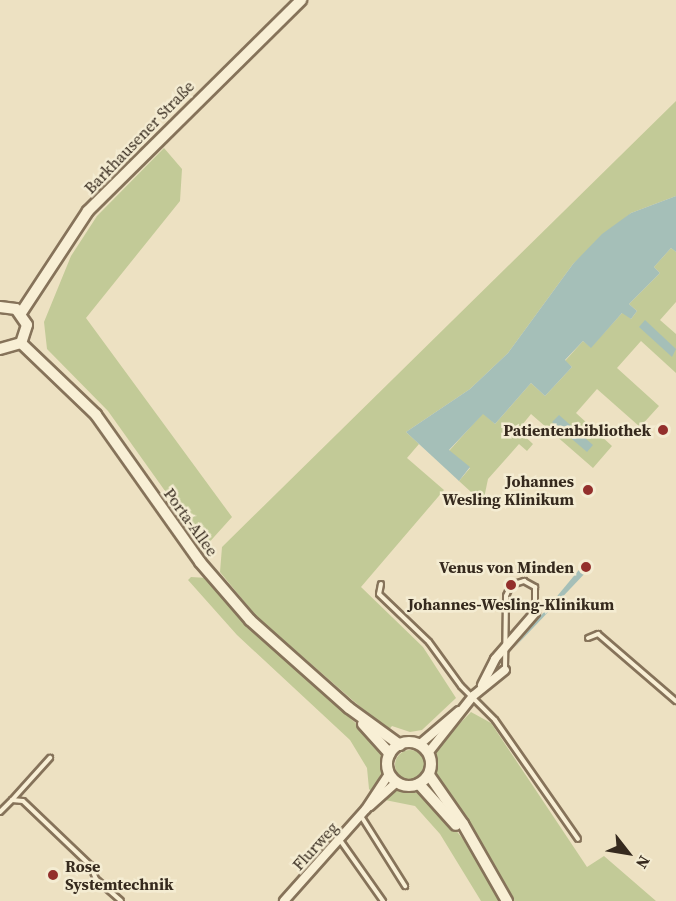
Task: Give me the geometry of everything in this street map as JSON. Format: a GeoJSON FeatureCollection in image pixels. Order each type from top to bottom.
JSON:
{"type":"FeatureCollection","features":[{"type":"Feature","properties":{"kind":"street","name":"Barkhausener Straße"},"geometry":{"type":"LineString","coordinates":[[21,313],[88,211],[301,0]]}},
{"type":"Feature","properties":{"kind":"street"},"geometry":{"type":"LineString","coordinates":[[0,307],[9,307],[21,313],[27,332],[21,343],[0,349]]}},
{"type":"Feature","properties":{"kind":"street","name":"Porta-Allee"},"geometry":{"type":"LineString","coordinates":[[21,343],[96,415],[200,562],[250,620],[349,708],[400,745]]}},
{"type":"Feature","properties":{"kind":"street"},"geometry":{"type":"LineString","coordinates":[[482,687],[490,666],[535,613]]}},
{"type":"Feature","properties":{"kind":"street"},"geometry":{"type":"LineString","coordinates":[[428,753],[460,710],[482,687],[505,670]]}},
{"type":"Feature","properties":{"kind":"street","name":"Porta-Allee"},"geometry":{"type":"LineString","coordinates":[[349,708],[390,754]]}},
{"type":"Feature","properties":{"kind":"street"},"geometry":{"type":"LineString","coordinates":[[460,710],[419,745],[400,745],[390,754],[393,778],[419,784],[475,846]]}},
{"type":"Feature","properties":{"kind":"street"},"geometry":{"type":"LineString","coordinates":[[419,745],[428,753],[431,764],[429,775],[419,784]]}},
{"type":"Feature","properties":{"kind":"street"},"geometry":{"type":"LineString","coordinates":[[429,775],[507,901]]}},
{"type":"Feature","properties":{"kind":"street","name":"Flurweg"},"geometry":{"type":"LineString","coordinates":[[284,901],[393,778]]}},
{"type":"Feature","properties":{"kind":"lane"},"geometry":{"type":"LineString","coordinates":[[505,670],[506,596],[511,585],[524,581],[535,587],[535,613]]}},
{"type":"Feature","properties":{"kind":"lane"},"geometry":{"type":"LineString","coordinates":[[381,584],[379,594],[429,642],[440,660],[495,720],[578,839]]}},
{"type":"Feature","properties":{"kind":"lane"},"geometry":{"type":"LineString","coordinates":[[588,638],[598,634],[676,701]]}},
{"type":"Feature","properties":{"kind":"lane"},"geometry":{"type":"LineString","coordinates":[[0,812],[50,758]]}},
{"type":"Feature","properties":{"kind":"lane"},"geometry":{"type":"LineString","coordinates":[[12,800],[24,801],[121,901]]}},
{"type":"Feature","properties":{"kind":"lane"},"geometry":{"type":"LineString","coordinates":[[363,812],[405,886]]}},
{"type":"Feature","properties":{"kind":"lane"},"geometry":{"type":"LineString","coordinates":[[340,840],[382,901]]}},
{"type":"Feature","properties":{"kind":"green space"},"geometry":{"type":"Polygon","coordinates":[[[676,101],[676,196],[631,213],[573,264],[508,353],[470,389],[406,432],[419,444],[407,458],[444,490],[361,587],[423,647],[456,698],[422,730],[410,732],[392,726],[388,731],[256,616],[220,572],[222,547],[676,101]]]}},
{"type":"Feature","properties":{"kind":"green space"},"geometry":{"type":"Polygon","coordinates":[[[164,148],[182,169],[180,201],[86,318],[232,517],[205,547],[108,411],[47,349],[44,322],[71,256],[97,216],[164,148]]]}},
{"type":"Feature","properties":{"kind":"green space"},"geometry":{"type":"Polygon","coordinates":[[[671,248],[676,252],[676,302],[660,320],[676,334],[676,373],[641,341],[617,368],[659,406],[640,427],[597,389],[576,413],[612,446],[593,468],[531,414],[518,430],[533,444],[527,451],[519,444],[488,479],[483,503],[459,481],[470,468],[449,451],[483,413],[495,424],[531,383],[545,396],[572,367],[565,361],[583,341],[591,347],[623,312],[631,319],[637,311],[629,304],[660,273],[654,267],[671,248]]]}},
{"type":"Feature","properties":{"kind":"green space"},"geometry":{"type":"Polygon","coordinates":[[[191,577],[207,578],[243,620],[374,740],[384,755],[385,765],[372,792],[369,789],[367,768],[350,740],[237,635],[188,580],[191,577]]]}},
{"type":"Feature","properties":{"kind":"green space"},"geometry":{"type":"Polygon","coordinates":[[[471,712],[491,723],[587,867],[604,856],[656,901],[514,901],[483,847],[435,779],[437,747],[471,712]]]}},
{"type":"Feature","properties":{"kind":"green space"},"geometry":{"type":"Polygon","coordinates":[[[410,750],[421,754],[425,765],[421,776],[410,780],[399,776],[395,765],[399,754],[410,750]]]}},
{"type":"Feature","properties":{"kind":"green space"},"geometry":{"type":"Polygon","coordinates":[[[399,789],[423,794],[437,807],[463,839],[500,901],[481,901],[440,834],[415,806],[385,800],[399,789]]]}},
{"type":"Feature","properties":{"kind":"water"},"geometry":{"type":"Polygon","coordinates":[[[676,196],[676,252],[671,248],[654,267],[660,273],[629,304],[637,311],[631,319],[622,313],[591,348],[583,341],[565,360],[572,367],[545,396],[531,383],[495,424],[483,414],[449,450],[470,467],[459,481],[406,432],[470,389],[508,353],[573,264],[602,234],[631,213],[676,196]]]}},
{"type":"Feature","properties":{"kind":"water"},"geometry":{"type":"Polygon","coordinates":[[[645,320],[676,349],[672,357],[639,327],[645,320]]]}},
{"type":"Feature","properties":{"kind":"water"},"geometry":{"type":"Polygon","coordinates":[[[559,415],[593,445],[587,452],[552,422],[559,415]]]}},
{"type":"Feature","properties":{"kind":"water"},"geometry":{"type":"Polygon","coordinates":[[[588,563],[589,569],[514,648],[583,565],[588,563]]]}},
{"type":"Feature","properties":{"kind":"place","name":"Patientenbibliothek"},"geometry":{"type":"Point","coordinates":[663,430]}},
{"type":"Feature","properties":{"kind":"place","name":"Johannes Wesling Klinikum"},"geometry":{"type":"Point","coordinates":[588,490]}},
{"type":"Feature","properties":{"kind":"place","name":"Venus von Minden"},"geometry":{"type":"Point","coordinates":[586,567]}},
{"type":"Feature","properties":{"kind":"place","name":"Johannes-Wesling-Klinikum"},"geometry":{"type":"Point","coordinates":[511,585]}},
{"type":"Feature","properties":{"kind":"place","name":"Rose Systemtechnik"},"geometry":{"type":"Point","coordinates":[53,875]}}]}
